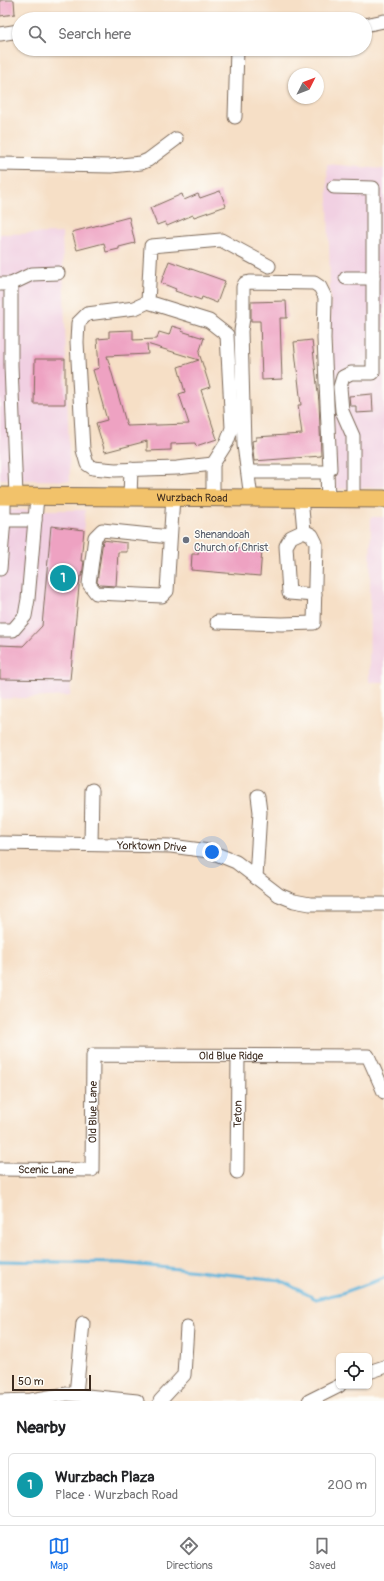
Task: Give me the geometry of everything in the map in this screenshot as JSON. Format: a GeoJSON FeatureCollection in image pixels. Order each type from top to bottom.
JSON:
{"type":"FeatureCollection","features":[{"type":"Feature","properties":{"kind":"main road","name":"Wurzbach Road"},"geometry":{"type":"LineString","coordinates":[[7,496],[384,499]]}},
{"type":"Feature","properties":{"kind":"street"},"geometry":{"type":"LineString","coordinates":[[372,24],[384,21]]}},
{"type":"Feature","properties":{"kind":"street"},"geometry":{"type":"LineString","coordinates":[[0,34],[12,32]]}},
{"type":"Feature","properties":{"kind":"street"},"geometry":{"type":"LineString","coordinates":[[235,117],[236,56]]}},
{"type":"Feature","properties":{"kind":"street"},"geometry":{"type":"LineString","coordinates":[[0,164],[111,166],[141,163],[148,160],[176,138]]}},
{"type":"Feature","properties":{"kind":"street"},"geometry":{"type":"LineString","coordinates":[[334,187],[378,188],[373,278],[373,373],[352,373],[343,377],[340,387],[342,411],[353,436],[353,499]]}},
{"type":"Feature","properties":{"kind":"street"},"geometry":{"type":"LineString","coordinates":[[148,302],[151,246],[221,240],[269,266]]}},
{"type":"Feature","properties":{"kind":"street"},"geometry":{"type":"LineString","coordinates":[[0,569],[2,519],[7,496],[11,366],[6,284],[32,274],[58,273]]}},
{"type":"Feature","properties":{"kind":"street"},"geometry":{"type":"LineString","coordinates":[[346,278],[373,278]]}},
{"type":"Feature","properties":{"kind":"street"},"geometry":{"type":"LineString","coordinates":[[251,498],[244,445],[240,331],[243,318],[242,287],[245,283],[250,282],[314,283],[323,290],[325,297],[324,339],[328,392],[330,468],[327,472],[328,499]]}},
{"type":"Feature","properties":{"kind":"street"},"geometry":{"type":"LineString","coordinates":[[213,464],[177,468],[131,469],[93,468],[87,464],[83,450],[77,342],[78,323],[87,314],[136,308],[148,302],[209,321],[226,335],[232,428],[227,442],[213,464],[213,498]]}},
{"type":"Feature","properties":{"kind":"street"},"geometry":{"type":"LineString","coordinates":[[130,497],[131,469]]}},
{"type":"Feature","properties":{"kind":"street"},"geometry":{"type":"LineString","coordinates":[[248,472],[327,472]]}},
{"type":"Feature","properties":{"kind":"street"},"geometry":{"type":"LineString","coordinates":[[0,630],[13,630],[25,616],[28,599],[37,496]]}},
{"type":"Feature","properties":{"kind":"street"},"geometry":{"type":"LineString","coordinates":[[170,537],[102,530],[95,536],[89,584],[96,593],[162,596],[168,591],[173,497]]}},
{"type":"Feature","properties":{"kind":"street"},"geometry":{"type":"LineString","coordinates":[[301,498],[304,531]]}},
{"type":"Feature","properties":{"kind":"street"},"geometry":{"type":"LineString","coordinates":[[2,519],[34,520]]}},
{"type":"Feature","properties":{"kind":"street"},"geometry":{"type":"LineString","coordinates":[[217,622],[282,624],[314,622],[316,543],[312,535],[304,531]]}},
{"type":"Feature","properties":{"kind":"street"},"geometry":{"type":"LineString","coordinates":[[304,531],[291,537],[286,546],[289,593],[315,595]]}},
{"type":"Feature","properties":{"kind":"street"},"geometry":{"type":"LineString","coordinates":[[91,844],[92,790]]}},
{"type":"Feature","properties":{"kind":"street"},"geometry":{"type":"LineString","coordinates":[[256,878],[260,812],[258,796]]}},
{"type":"Feature","properties":{"kind":"street","name":"Yorktown Drive"},"geometry":{"type":"LineString","coordinates":[[0,843],[171,846],[202,849],[236,862],[279,895],[294,901],[310,904],[384,904]]}},
{"type":"Feature","properties":{"kind":"street","name":"Old Blue Ridge"},"geometry":{"type":"LineString","coordinates":[[93,1055],[368,1056],[384,1092]]}},
{"type":"Feature","properties":{"kind":"street","name":"Old Blue Lane"},"geometry":{"type":"LineString","coordinates":[[92,1170],[93,1055]]}},
{"type":"Feature","properties":{"kind":"street","name":"Teton"},"geometry":{"type":"LineString","coordinates":[[237,1172],[238,1056]]}},
{"type":"Feature","properties":{"kind":"street","name":"Scenic Lane"},"geometry":{"type":"LineString","coordinates":[[0,1169],[92,1170]]}},
{"type":"Feature","properties":{"kind":"street"},"geometry":{"type":"LineString","coordinates":[[76,1394],[83,1323]]}},
{"type":"Feature","properties":{"kind":"street"},"geometry":{"type":"LineString","coordinates":[[160,1401],[184,1375],[187,1327]]}},
{"type":"Feature","properties":{"kind":"street"},"geometry":{"type":"LineString","coordinates":[[372,1371],[384,1367]]}},
{"type":"Feature","properties":{"kind":"street"},"geometry":{"type":"LineString","coordinates":[[309,1401],[336,1388]]}},
{"type":"Feature","properties":{"kind":"street"},"geometry":{"type":"LineString","coordinates":[[0,1401],[31,1400],[67,1394],[76,1394],[98,1399],[137,1401]]}},
{"type":"Feature","properties":{"kind":"shaded area"},"geometry":{"type":"Polygon","coordinates":[[[327,164],[384,169],[384,487],[335,489],[327,164]]]}},
{"type":"Feature","properties":{"kind":"shaded area"},"geometry":{"type":"Polygon","coordinates":[[[62,233],[70,481],[0,479],[0,234],[62,233]]]}},
{"type":"Feature","properties":{"kind":"shaded area"},"geometry":{"type":"Polygon","coordinates":[[[0,510],[85,510],[70,696],[0,699],[0,510]]]}},
{"type":"Feature","properties":{"kind":"shaded area"},"geometry":{"type":"Polygon","coordinates":[[[371,517],[384,517],[384,682],[369,682],[371,517]]]}},
{"type":"Feature","properties":{"kind":"building"},"geometry":{"type":"Polygon","coordinates":[[[0,0],[14,0],[15,12],[12,12],[12,14],[0,16],[0,0]]]}},
{"type":"Feature","properties":{"kind":"building"},"geometry":{"type":"Polygon","coordinates":[[[220,191],[226,206],[194,217],[193,215],[167,226],[165,222],[157,225],[150,208],[182,194],[184,200],[198,194],[200,198],[220,191]]]}},
{"type":"Feature","properties":{"kind":"building"},"geometry":{"type":"Polygon","coordinates":[[[129,217],[135,243],[106,252],[104,243],[77,250],[72,232],[129,217]]]}},
{"type":"Feature","properties":{"kind":"building"},"geometry":{"type":"Polygon","coordinates":[[[169,261],[225,281],[217,303],[202,297],[201,300],[175,291],[176,289],[161,283],[169,261]]]}},
{"type":"Feature","properties":{"kind":"building"},"geometry":{"type":"Polygon","coordinates":[[[286,301],[287,318],[280,318],[282,379],[262,380],[260,321],[251,321],[251,302],[286,301]]]}},
{"type":"Feature","properties":{"kind":"building"},"geometry":{"type":"Polygon","coordinates":[[[172,326],[182,329],[181,331],[204,338],[199,353],[210,387],[201,390],[217,439],[196,446],[195,443],[171,444],[171,450],[147,451],[147,441],[105,452],[96,423],[107,420],[93,370],[99,368],[97,339],[109,338],[109,331],[133,330],[133,340],[157,339],[159,332],[169,335],[172,326]],[[147,344],[148,354],[107,356],[127,426],[189,424],[179,394],[185,392],[178,367],[199,360],[147,344]]]}},
{"type":"Feature","properties":{"kind":"building"},"geometry":{"type":"Polygon","coordinates":[[[312,340],[319,402],[321,456],[254,461],[252,441],[256,440],[256,437],[302,434],[298,405],[301,405],[294,342],[312,340]]]}},
{"type":"Feature","properties":{"kind":"building"},"geometry":{"type":"Polygon","coordinates":[[[35,359],[65,359],[65,404],[34,404],[35,359]]]}},
{"type":"Feature","properties":{"kind":"building"},"geometry":{"type":"Polygon","coordinates":[[[372,394],[373,412],[356,413],[356,406],[350,406],[349,396],[372,394]]]}},
{"type":"Feature","properties":{"kind":"building"},"geometry":{"type":"Polygon","coordinates":[[[51,526],[84,530],[81,561],[84,561],[82,576],[80,576],[70,680],[0,679],[0,645],[23,646],[42,626],[51,526]]]}},
{"type":"Feature","properties":{"kind":"building"},"geometry":{"type":"Polygon","coordinates":[[[103,540],[127,543],[127,552],[118,552],[116,586],[100,585],[97,582],[103,540]]]}},
{"type":"Feature","properties":{"kind":"building"},"geometry":{"type":"Polygon","coordinates":[[[199,545],[262,550],[260,576],[191,570],[192,554],[198,554],[199,545]]]}},
{"type":"Feature","properties":{"kind":"waterway"},"geometry":{"type":"LineString","coordinates":[[0,1261],[122,1263],[280,1280],[316,1299],[342,1293],[384,1278]]}},
{"type":"Feature","properties":{"kind":"place","name":"Shenandoah Church of Christ"},"geometry":{"type":"Point","coordinates":[186,540]}},
{"type":"Feature","properties":{"kind":"place","name":"Wurzbach Plaza"},"geometry":{"type":"Point","coordinates":[63,578]}}]}
